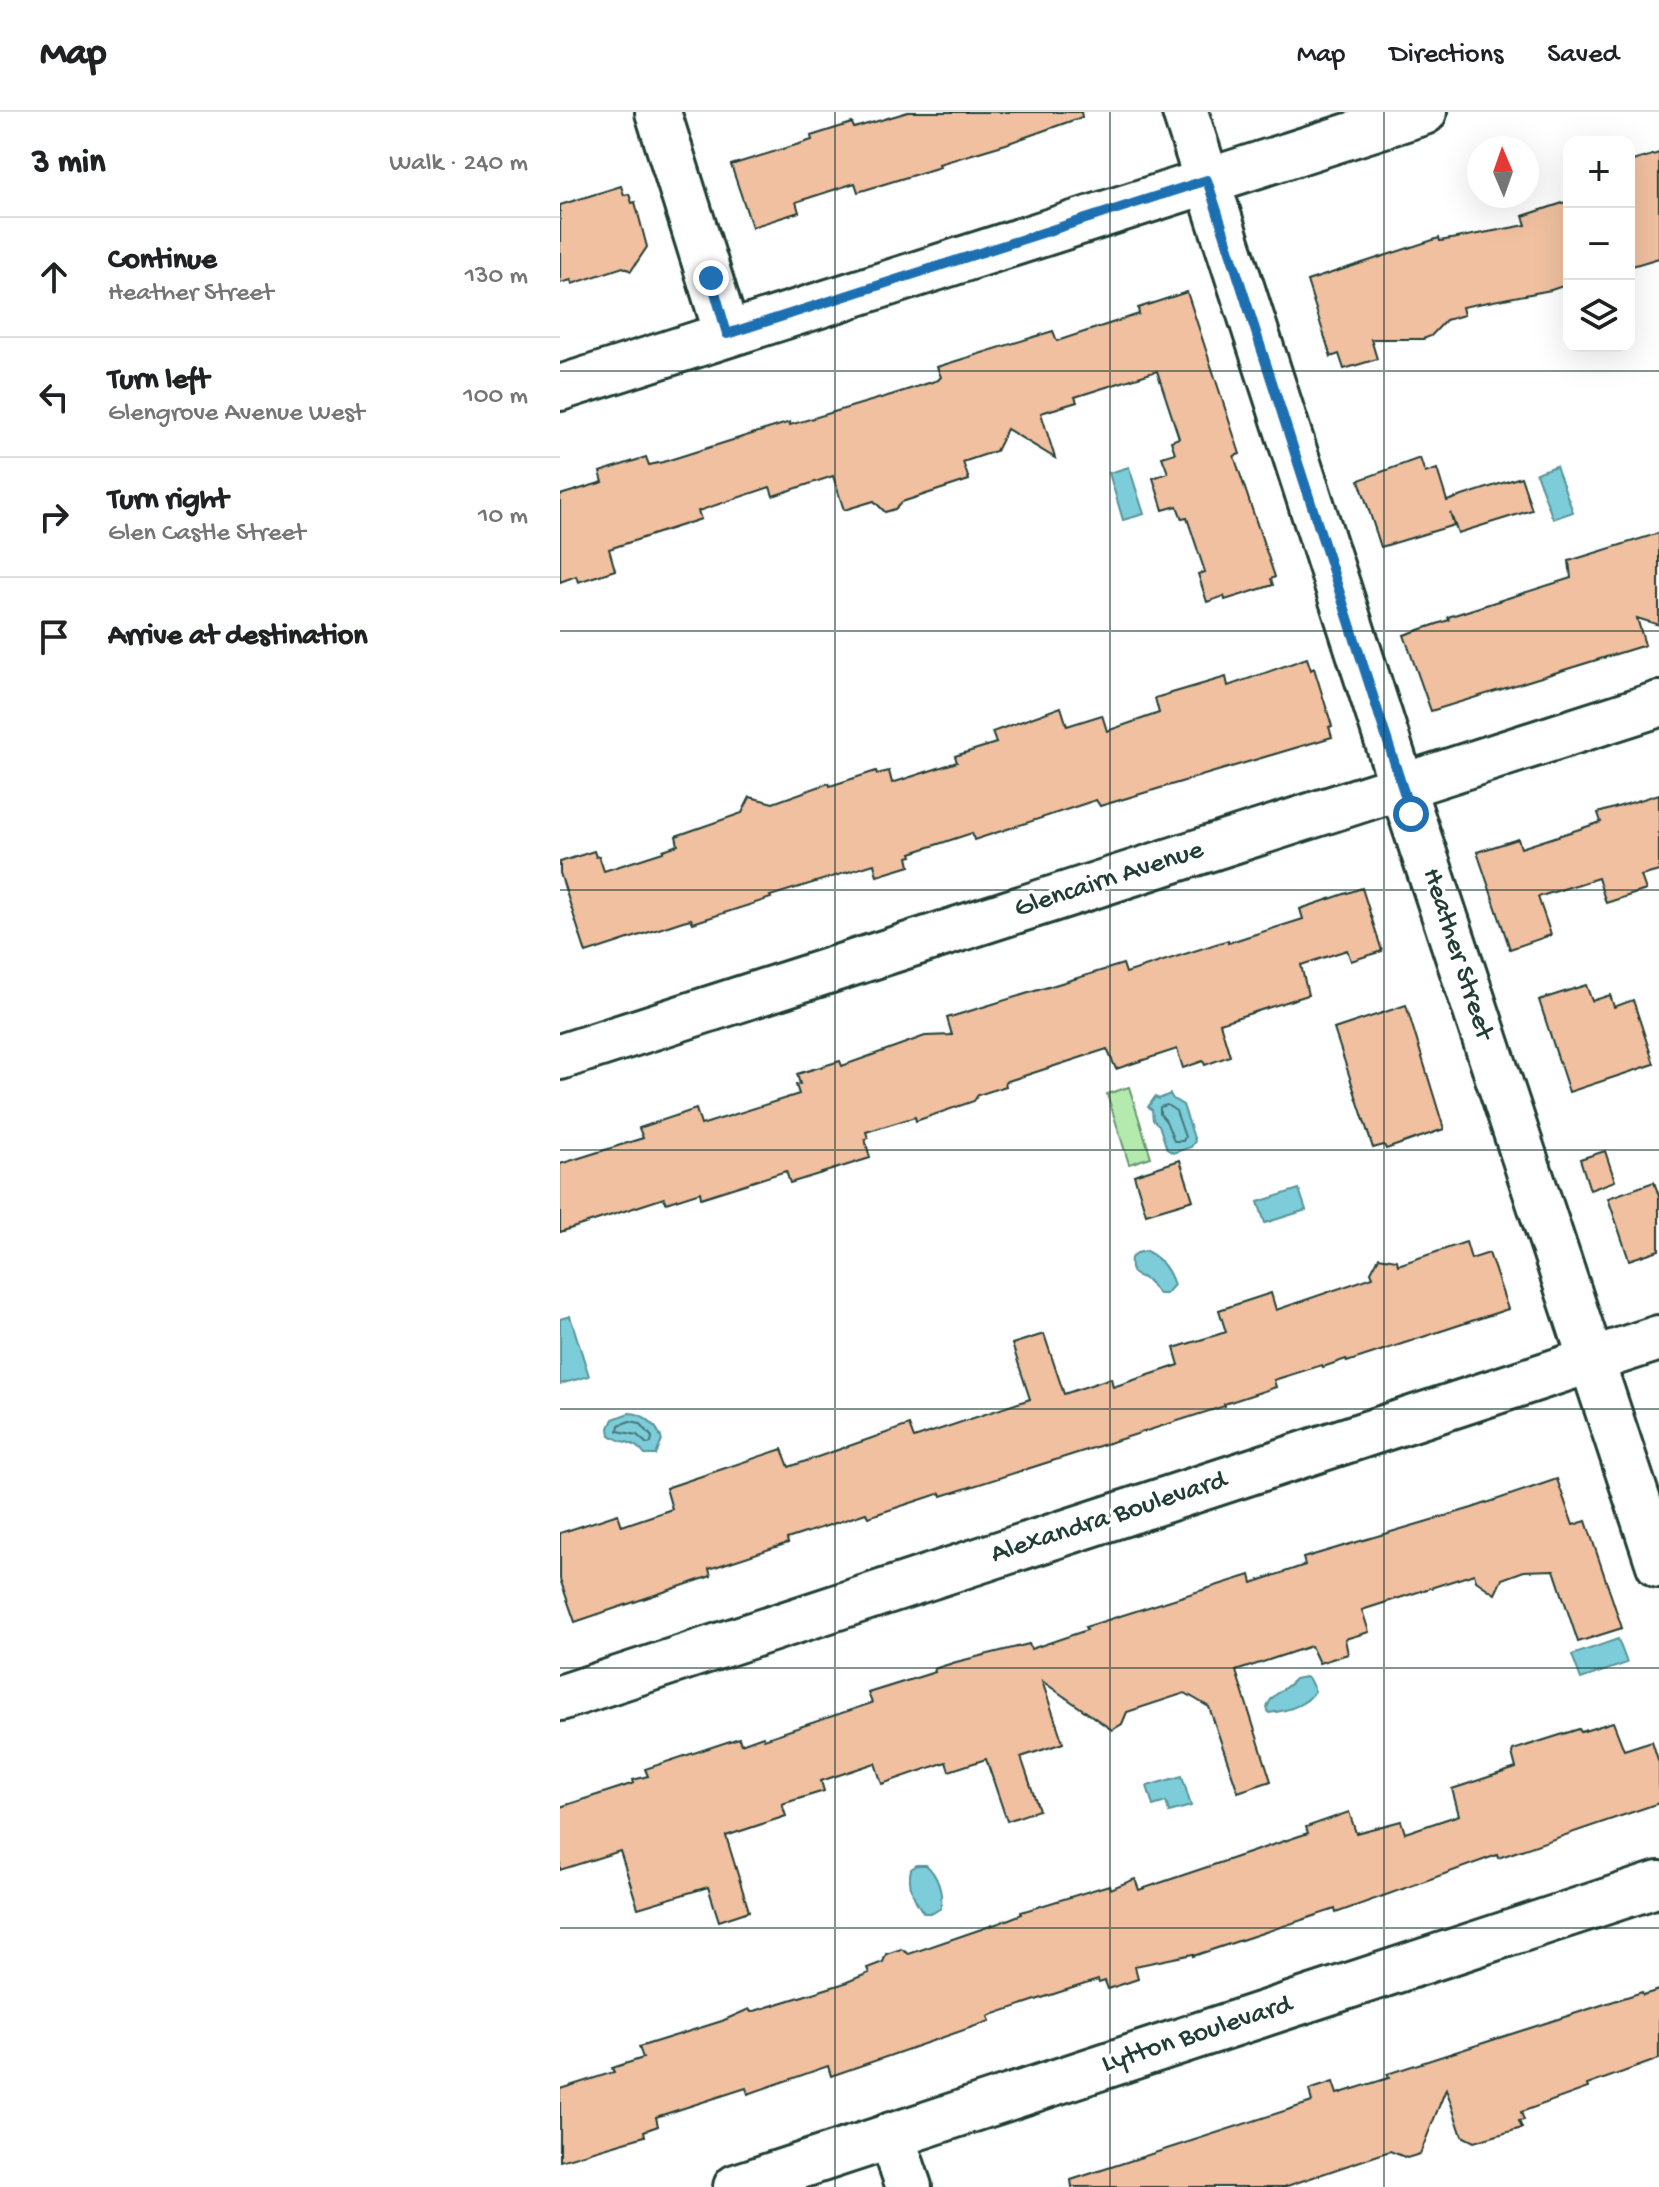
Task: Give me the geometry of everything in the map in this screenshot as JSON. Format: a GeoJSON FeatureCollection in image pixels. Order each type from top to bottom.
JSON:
{"type":"FeatureCollection","features":[{"type":"Feature","properties":{"kind":"street"},"geometry":{"type":"LineString","coordinates":[[658,112],[727,334]]}},
{"type":"Feature","properties":{"kind":"street","name":"Heather Street"},"geometry":{"type":"LineString","coordinates":[[1185,112],[1401,786],[1659,1565]]}},
{"type":"Feature","properties":{"kind":"street"},"geometry":{"type":"LineString","coordinates":[[560,388],[1424,112]]}},
{"type":"Feature","properties":{"kind":"street","name":"Glencairn Avenue"},"geometry":{"type":"LineString","coordinates":[[560,1057],[1659,704]]}},
{"type":"Feature","properties":{"kind":"street","name":"Alexandra Boulevard"},"geometry":{"type":"LineString","coordinates":[[560,1698],[1659,1338]]}},
{"type":"Feature","properties":{"kind":"street","name":"Lytton Boulevard"},"geometry":{"type":"LineString","coordinates":[[736,2187],[1659,1884]]}},
{"type":"Feature","properties":{"kind":"street"},"geometry":{"type":"LineString","coordinates":[[891,2135],[909,2187]]}},
{"type":"Feature","properties":{"kind":"green space"},"geometry":{"type":"Polygon","coordinates":[[[1129,1087],[1151,1157],[1129,1164],[1107,1094],[1129,1087]]]}},
{"type":"Feature","properties":{"kind":"water"},"geometry":{"type":"Polygon","coordinates":[[[1556,466],[1573,512],[1553,519],[1536,473],[1556,466]]]}},
{"type":"Feature","properties":{"kind":"water"},"geometry":{"type":"Polygon","coordinates":[[[1129,467],[1144,514],[1123,520],[1109,473],[1129,467]]]}},
{"type":"Feature","properties":{"kind":"water"},"geometry":{"type":"Polygon","coordinates":[[[1170,1094],[1183,1105],[1195,1141],[1191,1147],[1173,1153],[1167,1149],[1159,1125],[1153,1120],[1152,1110],[1148,1107],[1155,1097],[1159,1099],[1170,1094]]]}},
{"type":"Feature","properties":{"kind":"water"},"geometry":{"type":"Polygon","coordinates":[[[1299,1189],[1306,1210],[1265,1223],[1258,1202],[1299,1189]]]}},
{"type":"Feature","properties":{"kind":"water"},"geometry":{"type":"Polygon","coordinates":[[[1146,1251],[1160,1261],[1170,1274],[1174,1285],[1166,1294],[1159,1294],[1131,1270],[1131,1258],[1146,1251]]]}},
{"type":"Feature","properties":{"kind":"water"},"geometry":{"type":"Polygon","coordinates":[[[570,1316],[589,1376],[560,1384],[560,1319],[570,1316]]]}},
{"type":"Feature","properties":{"kind":"water"},"geometry":{"type":"Polygon","coordinates":[[[629,1413],[645,1418],[657,1429],[662,1440],[656,1455],[645,1455],[636,1446],[610,1435],[613,1419],[629,1413]]]}},
{"type":"Feature","properties":{"kind":"water"},"geometry":{"type":"Polygon","coordinates":[[[1618,1639],[1627,1663],[1581,1679],[1572,1655],[1618,1639]]]}},
{"type":"Feature","properties":{"kind":"water"},"geometry":{"type":"Polygon","coordinates":[[[1305,1677],[1315,1691],[1311,1696],[1295,1707],[1269,1713],[1267,1708],[1275,1696],[1295,1679],[1305,1677]]]}},
{"type":"Feature","properties":{"kind":"water"},"geometry":{"type":"Polygon","coordinates":[[[1182,1776],[1191,1806],[1169,1812],[1166,1802],[1153,1806],[1147,1786],[1182,1776]]]}},
{"type":"Feature","properties":{"kind":"water"},"geometry":{"type":"Polygon","coordinates":[[[926,1865],[939,1885],[941,1908],[933,1913],[924,1913],[912,1892],[911,1869],[926,1865]]]}},
{"type":"Feature","properties":{"kind":"building"},"geometry":{"type":"Polygon","coordinates":[[[908,112],[1081,112],[1082,117],[858,192],[855,183],[796,202],[799,212],[752,227],[731,165],[812,140],[811,136],[852,123],[854,128],[908,112]]]}},
{"type":"Feature","properties":{"kind":"building"},"geometry":{"type":"Polygon","coordinates":[[[1659,153],[1659,258],[1635,265],[1635,208],[1635,160],[1659,153]]]}},
{"type":"Feature","properties":{"kind":"building"},"geometry":{"type":"Polygon","coordinates":[[[621,186],[624,195],[629,194],[632,203],[635,202],[647,247],[631,271],[623,267],[572,284],[571,280],[560,283],[560,205],[621,186]]]}},
{"type":"Feature","properties":{"kind":"building"},"geometry":{"type":"Polygon","coordinates":[[[1563,203],[1563,286],[1462,307],[1464,315],[1446,320],[1431,336],[1423,339],[1371,339],[1377,359],[1344,369],[1339,354],[1331,357],[1307,281],[1439,238],[1440,241],[1526,225],[1523,216],[1563,203]]]}},
{"type":"Feature","properties":{"kind":"building"},"geometry":{"type":"Polygon","coordinates":[[[1187,292],[1240,454],[1234,456],[1275,577],[1271,579],[1273,585],[1225,600],[1224,596],[1207,602],[1198,574],[1205,572],[1187,518],[1182,519],[1177,506],[1163,510],[1153,478],[1168,473],[1162,457],[1175,453],[1171,441],[1179,438],[1157,371],[1075,397],[1077,402],[1041,413],[1055,458],[1007,429],[996,451],[963,462],[969,480],[902,502],[895,509],[885,512],[874,501],[844,510],[833,476],[773,496],[770,487],[698,511],[701,519],[609,549],[615,570],[578,582],[576,576],[560,582],[560,495],[603,482],[600,472],[646,457],[649,465],[663,462],[790,422],[790,425],[891,395],[938,380],[941,377],[937,367],[1053,331],[1057,341],[1139,314],[1138,308],[1187,292]]]}},
{"type":"Feature","properties":{"kind":"building"},"geometry":{"type":"Polygon","coordinates":[[[1420,458],[1425,473],[1437,469],[1447,501],[1521,477],[1532,510],[1458,533],[1450,512],[1454,525],[1381,547],[1359,480],[1420,458]]]}},
{"type":"Feature","properties":{"kind":"building"},"geometry":{"type":"Polygon","coordinates":[[[1659,533],[1659,625],[1637,618],[1645,645],[1431,711],[1404,635],[1449,620],[1448,617],[1571,578],[1569,561],[1659,533]]]}},
{"type":"Feature","properties":{"kind":"building"},"geometry":{"type":"Polygon","coordinates":[[[1307,658],[1311,670],[1314,668],[1332,726],[1329,727],[1332,737],[1100,806],[1096,800],[974,840],[972,833],[911,853],[912,856],[908,857],[910,866],[877,876],[874,864],[693,923],[691,919],[683,921],[586,953],[560,873],[560,862],[594,851],[604,871],[663,852],[678,845],[676,836],[742,813],[750,797],[773,803],[829,783],[830,786],[876,771],[877,774],[889,771],[892,783],[957,762],[955,756],[996,743],[992,732],[1061,707],[1067,726],[1102,715],[1107,731],[1159,713],[1155,698],[1226,677],[1228,686],[1307,658]]]}},
{"type":"Feature","properties":{"kind":"building"},"geometry":{"type":"Polygon","coordinates":[[[1659,794],[1659,871],[1641,876],[1646,890],[1606,903],[1598,878],[1538,897],[1551,935],[1510,949],[1477,852],[1518,839],[1521,848],[1601,822],[1598,813],[1659,794]]]}},
{"type":"Feature","properties":{"kind":"building"},"geometry":{"type":"Polygon","coordinates":[[[1362,888],[1382,951],[1351,961],[1347,950],[1301,965],[1308,995],[1220,1023],[1230,1056],[1205,1065],[1203,1061],[1183,1068],[1177,1049],[1116,1069],[1107,1049],[1005,1082],[1006,1086],[978,1095],[974,1101],[916,1121],[915,1117],[866,1132],[870,1158],[790,1183],[786,1171],[701,1198],[700,1192],[666,1203],[664,1198],[560,1232],[560,1164],[643,1138],[639,1128],[696,1109],[701,1125],[799,1094],[797,1074],[840,1061],[842,1066],[925,1036],[952,1035],[947,1018],[1123,964],[1126,973],[1228,940],[1228,943],[1303,919],[1300,909],[1362,888]]]}},
{"type":"Feature","properties":{"kind":"building"},"geometry":{"type":"Polygon","coordinates":[[[1586,985],[1592,1001],[1610,995],[1614,1007],[1633,1000],[1654,1064],[1569,1092],[1539,1000],[1586,985]]]}},
{"type":"Feature","properties":{"kind":"building"},"geometry":{"type":"Polygon","coordinates":[[[1406,1005],[1444,1129],[1386,1149],[1384,1145],[1373,1148],[1334,1029],[1406,1005]]]}},
{"type":"Feature","properties":{"kind":"building"},"geometry":{"type":"Polygon","coordinates":[[[1605,1151],[1615,1181],[1590,1190],[1580,1159],[1605,1151]]]}},
{"type":"Feature","properties":{"kind":"building"},"geometry":{"type":"Polygon","coordinates":[[[1180,1160],[1193,1200],[1146,1214],[1134,1175],[1180,1160]]]}},
{"type":"Feature","properties":{"kind":"building"},"geometry":{"type":"Polygon","coordinates":[[[1654,1182],[1659,1196],[1659,1250],[1629,1260],[1608,1198],[1654,1182]]]}},
{"type":"Feature","properties":{"kind":"building"},"geometry":{"type":"Polygon","coordinates":[[[1466,1242],[1471,1259],[1489,1253],[1508,1309],[1347,1362],[1346,1359],[1274,1380],[1276,1387],[1225,1406],[942,1496],[941,1493],[868,1517],[866,1513],[787,1539],[788,1543],[709,1569],[711,1576],[575,1622],[560,1579],[560,1533],[618,1514],[622,1526],[672,1509],[666,1488],[782,1449],[789,1467],[909,1425],[914,1438],[1030,1399],[1012,1344],[1044,1334],[1064,1394],[1111,1378],[1113,1387],[1179,1365],[1174,1348],[1226,1332],[1219,1310],[1271,1293],[1276,1310],[1373,1277],[1371,1272],[1379,1257],[1397,1260],[1398,1265],[1466,1242]]]}},
{"type":"Feature","properties":{"kind":"building"},"geometry":{"type":"Polygon","coordinates":[[[1557,1479],[1573,1525],[1586,1521],[1622,1628],[1578,1642],[1554,1570],[1524,1571],[1502,1579],[1495,1594],[1476,1581],[1474,1574],[1362,1610],[1369,1632],[1345,1639],[1348,1654],[1319,1663],[1311,1646],[1236,1671],[1271,1781],[1238,1792],[1209,1707],[1185,1693],[1127,1712],[1122,1724],[1112,1730],[1042,1681],[1063,1743],[1021,1757],[1039,1810],[1007,1821],[986,1759],[949,1771],[946,1762],[882,1784],[875,1763],[821,1781],[824,1791],[782,1804],[786,1816],[726,1836],[749,1911],[719,1921],[708,1887],[638,1908],[620,1851],[560,1870],[560,1807],[634,1783],[633,1780],[648,1776],[645,1769],[739,1738],[741,1744],[763,1736],[764,1739],[872,1703],[868,1693],[935,1672],[934,1669],[956,1662],[1029,1644],[1031,1649],[1087,1630],[1085,1627],[1250,1575],[1252,1583],[1305,1565],[1303,1558],[1472,1508],[1557,1479]]]}},
{"type":"Feature","properties":{"kind":"building"},"geometry":{"type":"Polygon","coordinates":[[[1613,1722],[1624,1750],[1652,1741],[1659,1763],[1659,1803],[1498,1858],[1497,1855],[1336,1913],[1335,1909],[1193,1956],[1135,1966],[1138,1979],[1108,1989],[1105,1981],[1099,1983],[1098,1980],[1060,1992],[988,2016],[990,2021],[831,2076],[828,2066],[748,2094],[746,2088],[656,2117],[658,2126],[644,2131],[645,2136],[560,2161],[560,2089],[614,2072],[612,2068],[643,2058],[639,2047],[722,2021],[749,2009],[751,2012],[842,1984],[869,1973],[867,1968],[883,1962],[886,1954],[901,1949],[909,1954],[999,1923],[1021,1912],[1109,1885],[1110,1889],[1135,1879],[1139,1890],[1308,1833],[1306,1827],[1349,1812],[1356,1833],[1401,1821],[1405,1833],[1459,1815],[1452,1789],[1516,1768],[1513,1750],[1579,1729],[1581,1732],[1613,1722]]]}},
{"type":"Feature","properties":{"kind":"building"},"geometry":{"type":"Polygon","coordinates":[[[1659,1990],[1659,2059],[1521,2112],[1524,2120],[1519,2121],[1522,2128],[1474,2142],[1462,2136],[1446,2089],[1420,2154],[1407,2158],[1390,2151],[1284,2187],[1072,2187],[1071,2180],[1312,2102],[1309,2090],[1333,2082],[1337,2094],[1389,2078],[1387,2074],[1642,1992],[1643,1995],[1659,1990]]]}},
{"type":"Feature","properties":{"kind":"route"},"geometry":{"type":"LineString","coordinates":[[711,278],[727,334],[1207,180],[1411,814]]}}]}
